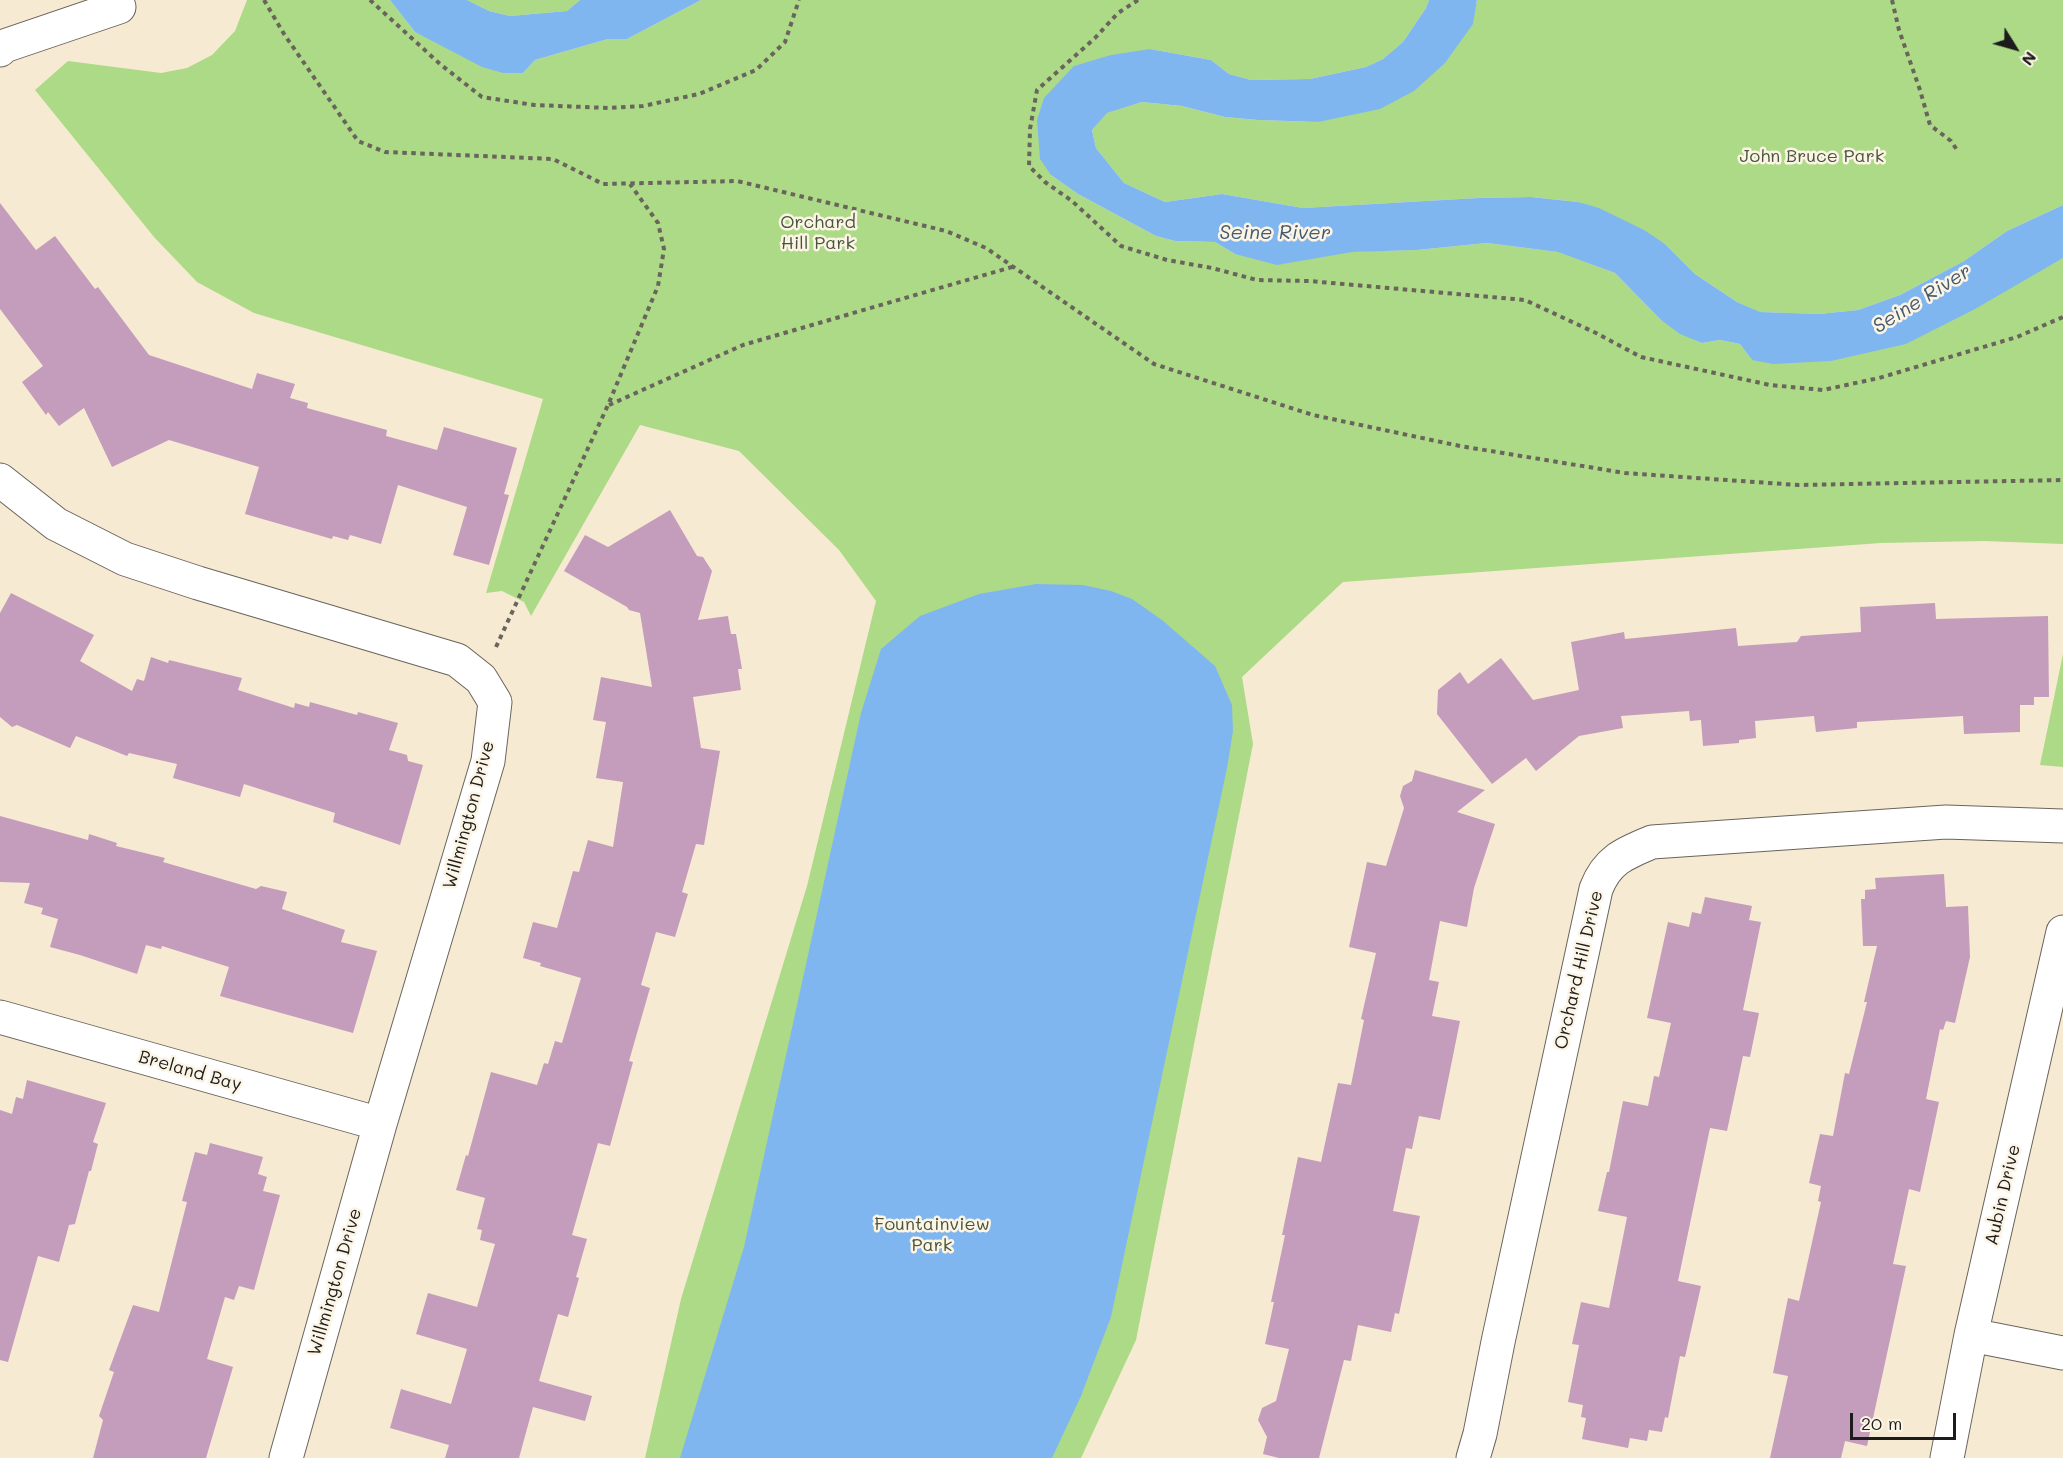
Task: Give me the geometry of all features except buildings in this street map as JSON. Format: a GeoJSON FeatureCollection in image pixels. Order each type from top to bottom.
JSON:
{"type":"FeatureCollection","features":[{"type":"Feature","properties":{"kind":"street"},"geometry":{"type":"LineString","coordinates":[[0,50],[4,46],[119,7]]}},
{"type":"Feature","properties":{"kind":"street","name":"Willmington Drive"},"geometry":{"type":"LineString","coordinates":[[0,480],[56,524],[125,559],[457,660],[481,679],[495,702],[488,761],[380,1124],[286,1458]]}},
{"type":"Feature","properties":{"kind":"street","name":"Orchard Hill Drive"},"geometry":{"type":"LineString","coordinates":[[1473,1458],[1601,874],[1621,855],[1652,842],[1946,822],[2063,826]]}},
{"type":"Feature","properties":{"kind":"street","name":"Aubin Drive"},"geometry":{"type":"LineString","coordinates":[[1947,1458],[1971,1335],[2063,932]]}},
{"type":"Feature","properties":{"kind":"street","name":"Breland Bay"},"geometry":{"type":"LineString","coordinates":[[0,1017],[380,1124]]}},
{"type":"Feature","properties":{"kind":"street"},"geometry":{"type":"LineString","coordinates":[[1971,1335],[2063,1353]]}},
{"type":"Feature","properties":{"kind":"path"},"geometry":{"type":"LineString","coordinates":[[264,0],[284,34],[358,141],[385,152],[553,159],[603,184],[737,181],[946,231],[986,248],[1154,364],[1313,415],[1460,446],[1625,473],[1798,485],[2063,480]]}},
{"type":"Feature","properties":{"kind":"path"},"geometry":{"type":"LineString","coordinates":[[370,0],[440,64],[482,97],[534,105],[609,108],[643,106],[699,94],[756,70],[785,42],[799,0]]}},
{"type":"Feature","properties":{"kind":"path"},"geometry":{"type":"LineString","coordinates":[[1138,0],[1118,13],[1095,38],[1037,90],[1030,129],[1029,166],[1045,182],[1079,207],[1121,246],[1167,260],[1212,268],[1257,280],[1309,281],[1525,300],[1641,357],[1770,385],[1823,390],[1941,361],[2017,337],[2063,317]]}},
{"type":"Feature","properties":{"kind":"path"},"geometry":{"type":"LineString","coordinates":[[1892,0],[1899,30],[1930,125],[1951,141],[1957,150]]}},
{"type":"Feature","properties":{"kind":"path"},"geometry":{"type":"LineString","coordinates":[[481,679],[608,405],[658,286],[664,249],[658,223],[629,183]]}},
{"type":"Feature","properties":{"kind":"path"},"geometry":{"type":"LineString","coordinates":[[608,405],[743,345],[1012,267]]}},
{"type":"Feature","properties":{"kind":"green space","name":"Orchard Hill Park"},"geometry":{"type":"Polygon","coordinates":[[[247,0],[390,0],[415,32],[523,73],[535,60],[608,39],[627,39],[701,0],[1429,0],[1403,42],[1383,59],[1366,67],[1310,79],[1251,80],[1229,74],[1211,60],[1150,49],[1051,175],[1078,194],[1156,236],[1175,241],[1215,242],[1235,254],[1417,250],[1487,243],[1559,252],[1615,273],[1661,320],[1702,343],[1720,340],[1740,344],[1752,360],[2063,258],[2063,544],[1984,541],[1881,543],[1343,582],[1242,677],[1253,744],[1136,1340],[1081,1458],[645,1458],[681,1299],[807,886],[876,601],[839,550],[739,451],[640,425],[531,616],[524,602],[502,591],[486,593],[543,399],[254,313],[197,282],[154,237],[35,90],[68,61],[161,73],[187,68],[212,55],[235,31],[247,0]]]}},
{"type":"Feature","properties":{"kind":"green space"},"geometry":{"type":"Polygon","coordinates":[[[467,0],[580,0],[567,11],[510,16],[489,11],[467,0]]]}},
{"type":"Feature","properties":{"kind":"green space","name":"John Bruce Park"},"geometry":{"type":"Polygon","coordinates":[[[1477,0],[2063,0],[2063,205],[2007,231],[1964,261],[1900,295],[1858,310],[1819,314],[1759,312],[1737,302],[1695,274],[1665,244],[1578,202],[1531,197],[1478,198],[1303,208],[1222,194],[1165,202],[1124,183],[1096,148],[1092,130],[1106,113],[1142,102],[1182,106],[1225,117],[1318,122],[1477,3],[1477,0]]]}},
{"type":"Feature","properties":{"kind":"green space"},"geometry":{"type":"Polygon","coordinates":[[[2063,654],[2063,767],[2040,765],[2063,654]]]}},
{"type":"Feature","properties":{"kind":"water"},"geometry":{"type":"Polygon","coordinates":[[[390,0],[467,0],[489,11],[510,16],[567,11],[580,0],[701,0],[627,39],[608,39],[535,60],[523,73],[503,73],[482,67],[415,32],[390,0]]]}},
{"type":"Feature","properties":{"kind":"water","name":"Seine River"},"geometry":{"type":"Polygon","coordinates":[[[1429,0],[1477,0],[1473,24],[1445,63],[1414,91],[1380,109],[1318,122],[1225,117],[1182,106],[1142,102],[1107,113],[1092,130],[1096,148],[1124,183],[1165,202],[1222,194],[1303,208],[1478,198],[1531,197],[1578,202],[1599,208],[1644,230],[1665,244],[1695,274],[1737,302],[1760,312],[1819,314],[1858,310],[1900,295],[1964,261],[2007,231],[2063,205],[2063,258],[1975,309],[1906,344],[1831,361],[1773,364],[1752,360],[1740,344],[1720,340],[1702,343],[1680,334],[1661,320],[1615,273],[1558,252],[1487,243],[1417,250],[1352,252],[1277,265],[1235,254],[1215,242],[1175,241],[1156,236],[1078,194],[1051,175],[1040,159],[1037,120],[1044,98],[1074,66],[1111,55],[1150,49],[1211,60],[1229,74],[1251,80],[1310,79],[1366,67],[1383,59],[1403,42],[1429,0]]]}},
{"type":"Feature","properties":{"kind":"water","name":"Fountainview Park"},"geometry":{"type":"Polygon","coordinates":[[[1036,584],[1083,585],[1111,591],[1132,599],[1162,620],[1215,666],[1232,705],[1233,731],[1227,768],[1111,1317],[1081,1396],[1052,1458],[680,1458],[744,1247],[861,713],[881,649],[920,616],[979,594],[1036,584]]]}}]}
